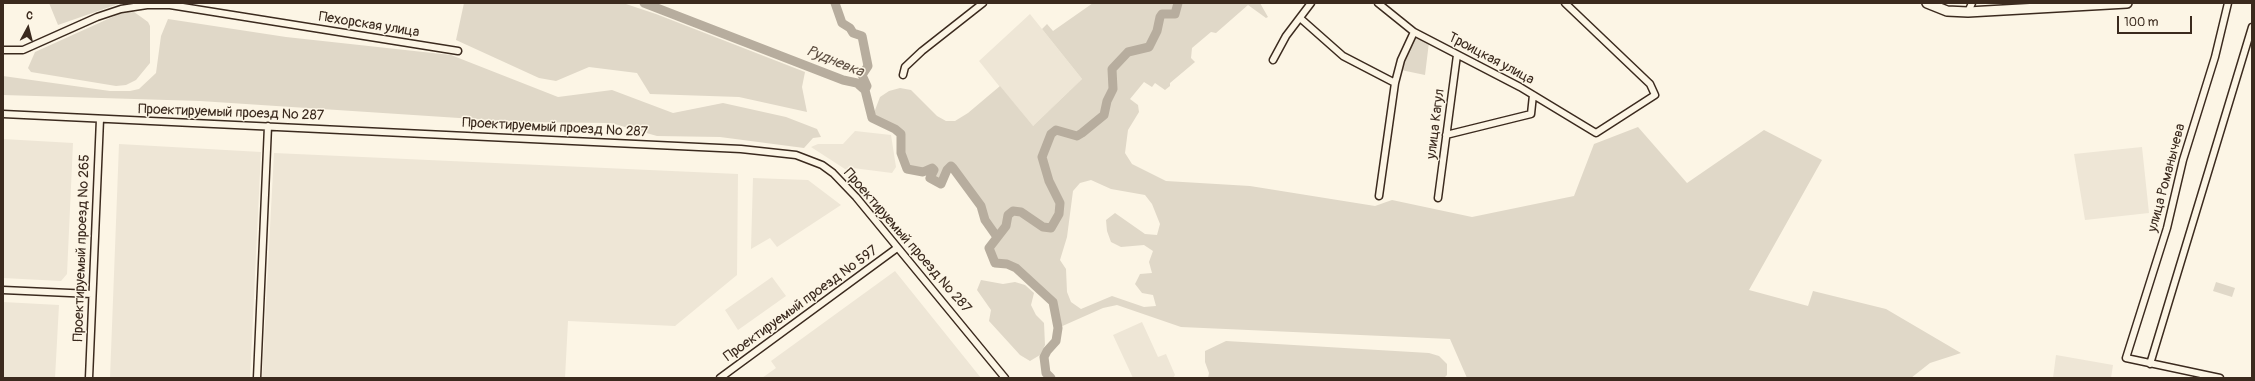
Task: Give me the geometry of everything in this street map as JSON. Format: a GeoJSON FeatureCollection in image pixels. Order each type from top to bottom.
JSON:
{"type":"FeatureCollection","features":[{"type":"Feature","properties":{"kind":"main road"},"geometry":{"type":"LineString","coordinates":[[1927,3],[1947,10],[2127,3]]}},
{"type":"Feature","properties":{"kind":"street"},"geometry":{"type":"LineString","coordinates":[[903,75],[905,67],[922,51],[984,3]]}},
{"type":"Feature","properties":{"kind":"street"},"geometry":{"type":"LineString","coordinates":[[1273,60],[1286,36],[1311,3]]}},
{"type":"Feature","properties":{"kind":"street","name":"Троицкая улица"},"geometry":{"type":"LineString","coordinates":[[1378,3],[1414,32],[1533,95],[1596,133],[1656,95],[1650,84],[1565,3]]}},
{"type":"Feature","properties":{"kind":"street","name":"улица Романычева"},"geometry":{"type":"LineString","coordinates":[[2150,364],[2126,358],[2167,228],[2182,160],[2219,44],[2228,3]]}},
{"type":"Feature","properties":{"kind":"street","name":"Пехорская улица"},"geometry":{"type":"LineString","coordinates":[[3,50],[23,50],[97,17],[121,9],[147,5],[170,5],[458,51]]}},
{"type":"Feature","properties":{"kind":"street"},"geometry":{"type":"LineString","coordinates":[[1300,18],[1343,56],[1395,82]]}},
{"type":"Feature","properties":{"kind":"street"},"geometry":{"type":"LineString","coordinates":[[2220,378],[2150,364],[2252,27]]}},
{"type":"Feature","properties":{"kind":"street"},"geometry":{"type":"LineString","coordinates":[[1379,196],[1395,82],[1401,60],[1414,32]]}},
{"type":"Feature","properties":{"kind":"street","name":"улица Кагул"},"geometry":{"type":"LineString","coordinates":[[1438,198],[1457,54]]}},
{"type":"Feature","properties":{"kind":"street"},"geometry":{"type":"LineString","coordinates":[[1446,135],[1531,114],[1533,95]]}},
{"type":"Feature","properties":{"kind":"street","name":"Проектируемый проезд № 287"},"geometry":{"type":"LineString","coordinates":[[3,114],[783,152],[809,159],[833,173],[856,197],[1005,378]]}},
{"type":"Feature","properties":{"kind":"street","name":"Проектируемый проезд № 265"},"geometry":{"type":"LineString","coordinates":[[89,378],[100,119]]}},
{"type":"Feature","properties":{"kind":"street"},"geometry":{"type":"LineString","coordinates":[[257,378],[268,126]]}},
{"type":"Feature","properties":{"kind":"street","name":"Проектируемый проезд № 597"},"geometry":{"type":"LineString","coordinates":[[720,378],[897,248]]}},
{"type":"Feature","properties":{"kind":"street"},"geometry":{"type":"LineString","coordinates":[[3,290],[92,294]]}},
{"type":"Feature","properties":{"kind":"shaded area"},"geometry":{"type":"Polygon","coordinates":[[[49,3],[121,3],[58,25],[49,3]]]}},
{"type":"Feature","properties":{"kind":"shaded area"},"geometry":{"type":"Polygon","coordinates":[[[464,3],[623,3],[656,14],[805,72],[802,87],[807,112],[739,97],[650,94],[637,73],[589,67],[556,81],[539,78],[456,40],[464,3]]]}},
{"type":"Feature","properties":{"kind":"shaded area"},"geometry":{"type":"Polygon","coordinates":[[[1093,3],[1260,3],[1268,17],[1266,18],[1248,5],[1216,33],[1211,32],[1192,48],[1191,58],[1195,62],[1170,83],[1170,86],[1165,90],[1155,83],[1152,87],[1144,82],[1130,99],[1138,105],[1139,112],[1128,130],[1125,153],[1132,164],[1166,181],[1250,186],[1375,206],[1392,200],[1472,217],[1574,196],[1594,144],[1638,127],[1687,183],[1764,130],[1822,160],[1749,290],[1808,306],[1813,291],[1886,309],[1961,353],[1930,363],[1911,378],[1467,378],[1450,339],[1181,327],[1117,305],[1103,308],[1058,328],[1053,302],[1016,268],[1007,264],[995,263],[989,248],[997,237],[985,220],[981,206],[953,168],[951,166],[947,170],[941,184],[930,178],[934,170],[932,168],[923,172],[907,169],[901,153],[901,134],[895,129],[872,118],[880,97],[889,91],[900,88],[911,90],[937,116],[946,121],[955,121],[968,113],[1000,86],[1033,126],[1082,79],[1042,29],[1047,24],[1053,31],[1093,3]],[[1091,180],[1080,183],[1073,191],[1067,237],[1060,260],[1066,269],[1067,292],[1071,302],[1081,309],[1112,296],[1144,307],[1156,306],[1153,295],[1142,293],[1135,284],[1140,274],[1152,273],[1149,262],[1153,251],[1144,245],[1121,247],[1111,242],[1107,231],[1106,220],[1115,213],[1145,234],[1157,235],[1160,224],[1152,204],[1145,195],[1111,189],[1091,180]]]}},
{"type":"Feature","properties":{"kind":"shaded area"},"geometry":{"type":"Polygon","coordinates":[[[130,9],[148,22],[150,26],[150,63],[136,80],[126,85],[116,86],[31,72],[28,68],[35,52],[130,9]]]}},
{"type":"Feature","properties":{"kind":"shaded area"},"geometry":{"type":"Polygon","coordinates":[[[1030,14],[1082,79],[1032,127],[979,61],[1030,14]]]}},
{"type":"Feature","properties":{"kind":"shaded area"},"geometry":{"type":"Polygon","coordinates":[[[168,19],[286,37],[451,55],[558,97],[612,90],[673,113],[723,103],[786,117],[817,129],[821,137],[813,138],[804,148],[720,137],[657,136],[611,123],[520,122],[200,101],[3,95],[3,76],[110,91],[130,91],[139,89],[156,73],[161,36],[168,19]]]}},
{"type":"Feature","properties":{"kind":"shaded area"},"geometry":{"type":"Polygon","coordinates":[[[1415,37],[1429,42],[1425,75],[1401,70],[1415,37]]]}},
{"type":"Feature","properties":{"kind":"shaded area"},"geometry":{"type":"Polygon","coordinates":[[[855,131],[891,135],[896,167],[892,173],[853,168],[848,171],[811,147],[818,144],[843,144],[855,131]]]}},
{"type":"Feature","properties":{"kind":"shaded area"},"geometry":{"type":"Polygon","coordinates":[[[3,139],[73,143],[67,274],[61,281],[3,278],[3,139]]]}},
{"type":"Feature","properties":{"kind":"shaded area"},"geometry":{"type":"Polygon","coordinates":[[[119,144],[261,152],[250,378],[110,378],[119,144]]]}},
{"type":"Feature","properties":{"kind":"shaded area"},"geometry":{"type":"Polygon","coordinates":[[[2142,147],[2149,213],[2085,220],[2074,154],[2142,147]]]}},
{"type":"Feature","properties":{"kind":"shaded area"},"geometry":{"type":"Polygon","coordinates":[[[274,153],[738,174],[737,275],[675,326],[568,321],[565,378],[262,378],[274,153]]]}},
{"type":"Feature","properties":{"kind":"shaded area"},"geometry":{"type":"Polygon","coordinates":[[[753,178],[808,180],[841,205],[777,247],[770,238],[751,249],[753,178]]]}},
{"type":"Feature","properties":{"kind":"shaded area"},"geometry":{"type":"Polygon","coordinates":[[[895,271],[981,378],[762,378],[776,368],[771,361],[895,271]]]}},
{"type":"Feature","properties":{"kind":"shaded area"},"geometry":{"type":"Polygon","coordinates":[[[772,277],[786,296],[738,330],[725,310],[772,277]]]}},
{"type":"Feature","properties":{"kind":"shaded area"},"geometry":{"type":"Polygon","coordinates":[[[981,280],[1003,284],[1015,282],[1025,285],[1034,293],[1031,305],[1036,315],[1044,323],[1045,345],[1040,355],[1030,361],[1020,355],[989,321],[991,310],[977,290],[981,280]]]}},
{"type":"Feature","properties":{"kind":"shaded area"},"geometry":{"type":"Polygon","coordinates":[[[2216,282],[2235,288],[2232,297],[2213,291],[2216,282]]]}},
{"type":"Feature","properties":{"kind":"shaded area"},"geometry":{"type":"Polygon","coordinates":[[[3,302],[59,305],[55,378],[3,378],[3,302]]]}},
{"type":"Feature","properties":{"kind":"shaded area"},"geometry":{"type":"Polygon","coordinates":[[[1142,322],[1158,357],[1166,354],[1175,375],[1173,378],[1133,378],[1113,335],[1142,322]]]}},
{"type":"Feature","properties":{"kind":"shaded area"},"geometry":{"type":"Polygon","coordinates":[[[1226,341],[1429,353],[1439,356],[1447,364],[1447,375],[1444,378],[1208,378],[1209,373],[1205,362],[1205,351],[1226,341]]]}},
{"type":"Feature","properties":{"kind":"shaded area"},"geometry":{"type":"Polygon","coordinates":[[[2056,355],[2113,365],[2111,378],[2053,378],[2056,355]]]}},
{"type":"Feature","properties":{"kind":"waterway","name":"Рудневка"},"geometry":{"type":"LineString","coordinates":[[644,3],[843,80],[857,83],[865,90],[872,118],[895,129],[901,134],[901,153],[907,169],[923,172],[932,168],[934,170],[930,178],[941,184],[947,170],[951,166],[981,206],[985,220],[997,237]]}},
{"type":"Feature","properties":{"kind":"waterway"},"geometry":{"type":"LineString","coordinates":[[835,3],[842,23],[850,28],[853,33],[862,36],[868,66],[862,75],[867,86],[865,90]]}},
{"type":"Feature","properties":{"kind":"waterway"},"geometry":{"type":"LineString","coordinates":[[1051,378],[1046,373],[1044,357],[1056,341],[1058,328],[1053,302],[1016,268],[1007,264],[995,263],[989,248],[1006,226],[1008,215],[1013,211],[1021,212],[1043,227],[1051,228],[1059,214],[1060,203],[1049,181],[1042,157],[1051,134],[1056,130],[1077,136],[1104,115],[1107,101],[1113,89],[1112,69],[1128,52],[1149,47],[1157,31],[1160,17],[1162,14],[1175,14],[1178,3]]}}]}
